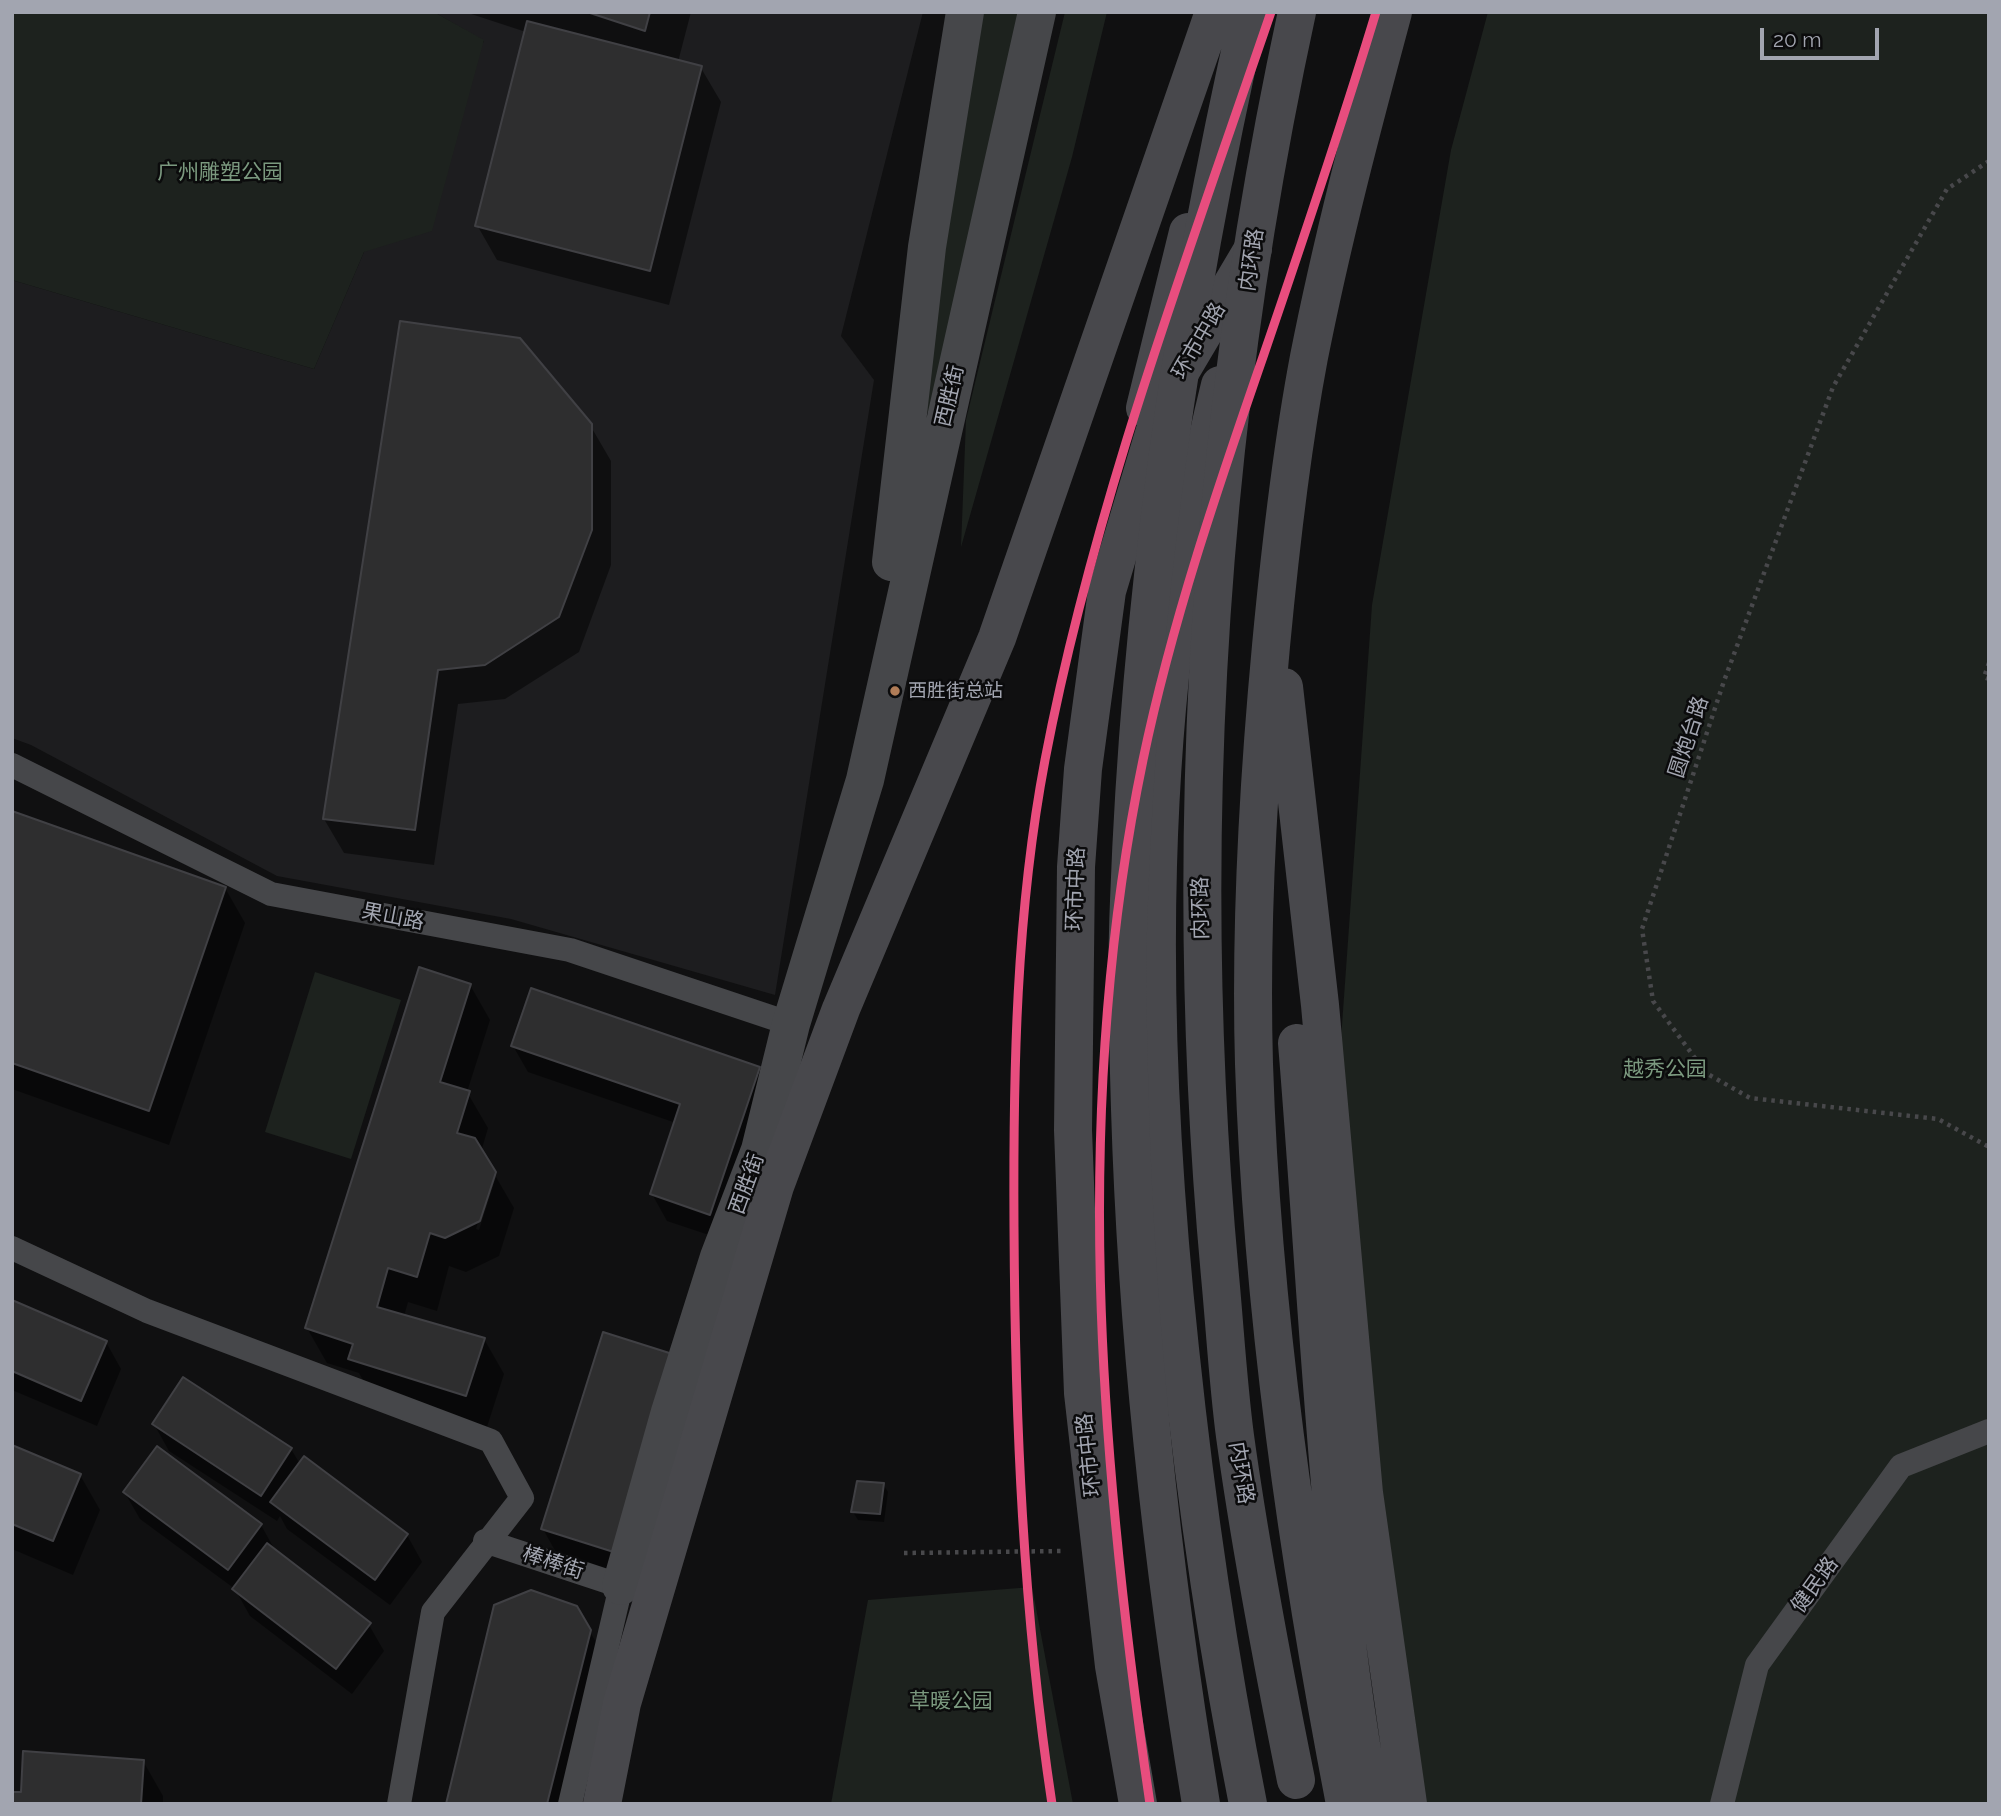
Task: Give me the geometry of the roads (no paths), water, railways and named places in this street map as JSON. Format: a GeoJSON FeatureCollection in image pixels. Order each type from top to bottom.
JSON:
{"type":"FeatureCollection","features":[{"type":"Feature","properties":{"kind":"highway"},"geometry":{"type":"LineString","coordinates":[[602,1804],[622,1703],[775,1186],[841,1009],[997,638],[1214,12]]}},
{"type":"Feature","properties":{"kind":"highway"},"geometry":{"type":"LineString","coordinates":[[1201,1804],[1176,1650],[1146,1386],[1133,1207],[1128,904],[1152,569],[1164,470],[1204,221],[1249,12]]}},
{"type":"Feature","properties":{"kind":"highway"},"geometry":{"type":"LineString","coordinates":[[1107,591],[1121,509],[1182,252],[1254,12]]}},
{"type":"Feature","properties":{"kind":"highway","name":"内环路"},"geometry":{"type":"LineString","coordinates":[[1297,12],[1259,211],[1225,455],[1205,702],[1200,876],[1211,1176],[1235,1433],[1258,1589],[1301,1804]]}},
{"type":"Feature","properties":{"kind":"highway","name":"环市中路"},"geometry":{"type":"LineString","coordinates":[[1138,1804],[1114,1666],[1100,1551],[1083,1393],[1077,1286],[1073,998],[1076,867],[1082,782],[1107,591],[1156,427],[1171,391],[1197,342],[1252,254],[1317,12]]}},
{"type":"Feature","properties":{"kind":"highway"},"geometry":{"type":"LineString","coordinates":[[1345,1804],[1312,1616],[1288,1450],[1268,1279],[1254,1065],[1256,846],[1277,580],[1308,361],[1342,204],[1393,12]]}},
{"type":"Feature","properties":{"kind":"highway"},"geometry":{"type":"LineString","coordinates":[[1248,1804],[1211,1592],[1189,1434],[1166,1207],[1156,980],[1157,874],[1172,664],[1194,509],[1216,401],[1252,254]]}},
{"type":"Feature","properties":{"kind":"highway"},"geometry":{"type":"LineString","coordinates":[[1277,580],[1273,674],[1274,746],[1329,1484],[1371,1804]]}},
{"type":"Feature","properties":{"kind":"highway"},"geometry":{"type":"LineString","coordinates":[[1277,580],[1282,676],[1320,1005],[1364,1493],[1408,1804]]}},
{"type":"Feature","properties":{"kind":"street","name":"西胜街"},"geometry":{"type":"LineString","coordinates":[[865,780],[927,247],[965,12]]}},
{"type":"Feature","properties":{"kind":"street","name":"西胜街"},"geometry":{"type":"LineString","coordinates":[[621,1586],[719,1257],[760,1150],[791,1024],[865,780],[1037,12]]}},
{"type":"Feature","properties":{"kind":"lane","name":"果山路"},"geometry":{"type":"LineString","coordinates":[[12,765],[271,894],[570,950],[791,1024]]}},
{"type":"Feature","properties":{"kind":"lane"},"geometry":{"type":"LineString","coordinates":[[12,1248],[148,1311],[491,1441],[522,1498],[485,1541],[433,1612],[399,1804]]}},
{"type":"Feature","properties":{"kind":"lane","name":"健民路"},"geometry":{"type":"LineString","coordinates":[[1722,1804],[1757,1665],[1901,1466],[1989,1431]]}},
{"type":"Feature","properties":{"kind":"lane","name":"棒棒街"},"geometry":{"type":"LineString","coordinates":[[485,1541],[621,1586]]}},
{"type":"Feature","properties":{"kind":"lane"},"geometry":{"type":"LineString","coordinates":[[570,1804],[621,1586]]}},
{"type":"Feature","properties":{"kind":"place","name":"西胜街总站"},"geometry":{"type":"Point","coordinates":[895,691]}},
{"type":"Feature","properties":{"kind":"park label","name":"广州雕塑公园"},"geometry":{"type":"Point","coordinates":[220,173]}},
{"type":"Feature","properties":{"kind":"park label","name":"越秀公园"},"geometry":{"type":"Point","coordinates":[1665,1070]}},
{"type":"Feature","properties":{"kind":"park label","name":"草暖公园"},"geometry":{"type":"Point","coordinates":[951,1702]}}]}
